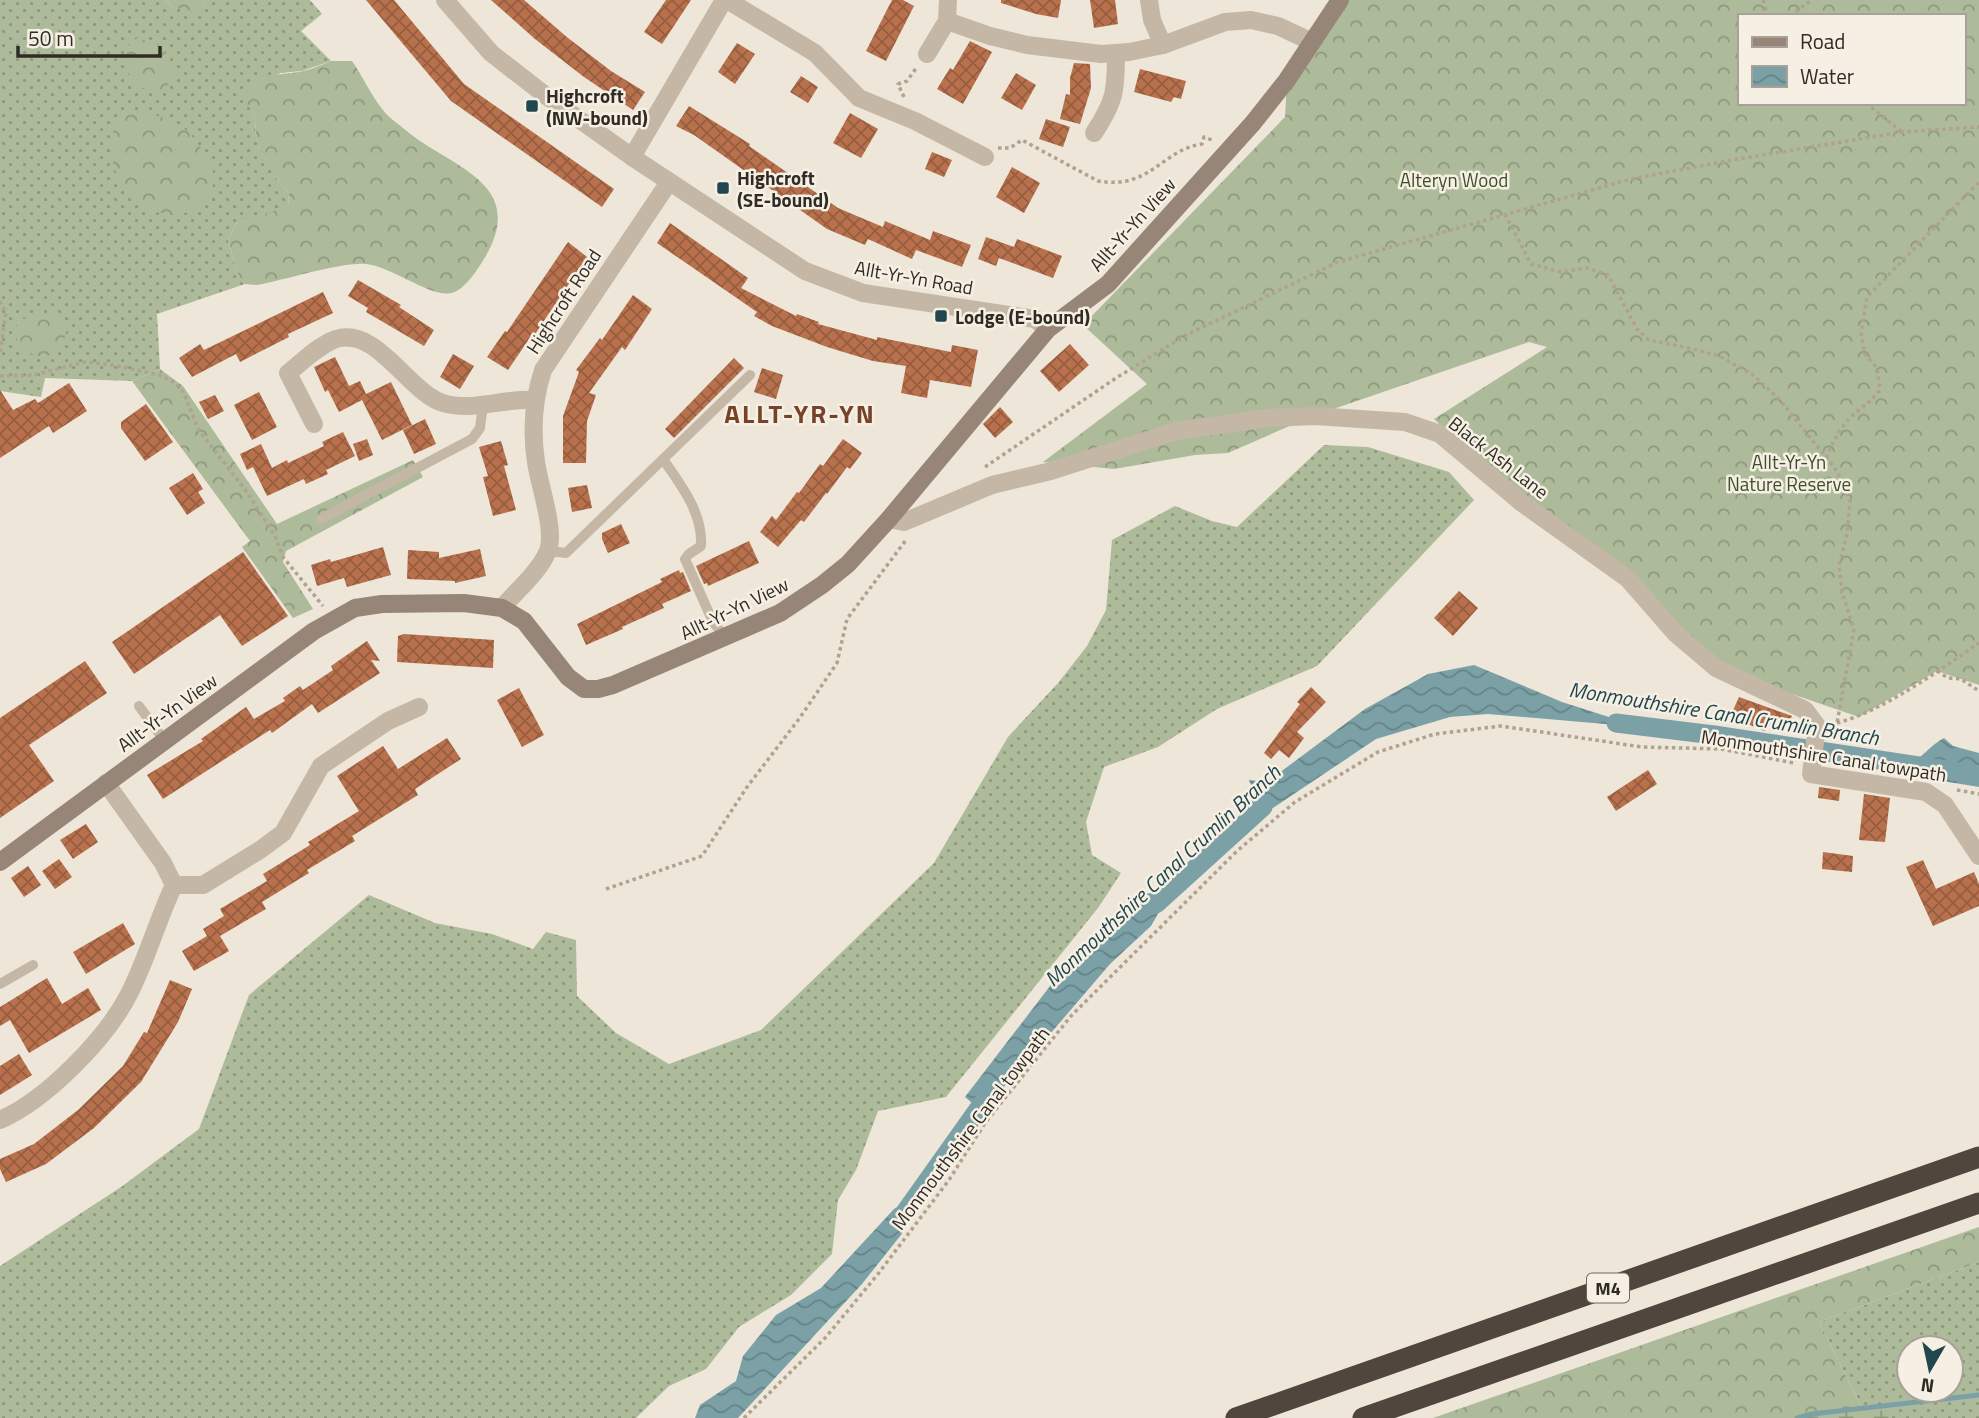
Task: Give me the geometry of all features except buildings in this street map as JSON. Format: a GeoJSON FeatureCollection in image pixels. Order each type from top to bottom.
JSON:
{"type":"FeatureCollection","features":[{"type":"Feature","properties":{"kind":"highway","name":"M4"},"geometry":{"type":"LineString","coordinates":[[1236,1418],[1979,1157]]}},
{"type":"Feature","properties":{"kind":"highway","name":"M4"},"geometry":{"type":"LineString","coordinates":[[1363,1418],[1979,1203]]}},
{"type":"Feature","properties":{"kind":"street","name":"Allt-Yr-Yn Road"},"geometry":{"type":"LineString","coordinates":[[444,0],[491,52],[545,95],[632,157],[805,271],[863,293],[1035,319],[1048,329]]}},
{"type":"Feature","properties":{"kind":"street"},"geometry":{"type":"LineString","coordinates":[[632,157],[725,0],[815,53],[859,98],[988,151]]}},
{"type":"Feature","properties":{"kind":"street"},"geometry":{"type":"LineString","coordinates":[[927,54],[947,20],[948,0]]}},
{"type":"Feature","properties":{"kind":"street"},"geometry":{"type":"LineString","coordinates":[[1149,0],[1152,20],[1163,45]]}},
{"type":"Feature","properties":{"kind":"street","name":"Allt-Yr-Yn View"},"geometry":{"type":"LineString","coordinates":[[0,862],[333,618],[355,608],[382,604],[464,604],[502,608],[524,621],[568,677],[584,689],[598,690],[725,638],[780,612],[822,585],[896,521],[1048,329],[1108,284],[1270,101],[1340,0]]}},
{"type":"Feature","properties":{"kind":"street"},"geometry":{"type":"LineString","coordinates":[[947,20],[990,36],[1027,45],[1089,53],[1116,53],[1163,45],[1225,22],[1251,20],[1278,26],[1312,41]]}},
{"type":"Feature","properties":{"kind":"street"},"geometry":{"type":"LineString","coordinates":[[1094,133],[1109,110],[1114,96],[1116,53]]}},
{"type":"Feature","properties":{"kind":"street","name":"Highcroft Road"},"geometry":{"type":"LineString","coordinates":[[549,551],[550,533],[535,461],[534,400],[543,370],[669,182]]}},
{"type":"Feature","properties":{"kind":"street"},"geometry":{"type":"LineString","coordinates":[[314,424],[288,373],[337,339],[353,338],[367,344],[388,358],[428,396],[441,402],[460,406],[517,399],[534,400]]}},
{"type":"Feature","properties":{"kind":"street","name":"Black Ash Lane"},"geometry":{"type":"LineString","coordinates":[[896,521],[992,485],[1051,471],[1176,431],[1267,418],[1315,416],[1405,422],[1440,434],[1522,503],[1628,579],[1676,634],[1716,668],[1805,710],[1817,730]]}},
{"type":"Feature","properties":{"kind":"street"},"geometry":{"type":"LineString","coordinates":[[502,608],[549,551]]}},
{"type":"Feature","properties":{"kind":"street"},"geometry":{"type":"LineString","coordinates":[[174,885],[203,885],[260,850],[283,832],[321,766],[387,721],[419,707]]}},
{"type":"Feature","properties":{"kind":"street"},"geometry":{"type":"LineString","coordinates":[[1817,730],[1811,774],[1926,792],[1945,805],[1979,856]]}},
{"type":"Feature","properties":{"kind":"street"},"geometry":{"type":"LineString","coordinates":[[0,1120],[35,1100],[87,1053],[128,996],[174,885],[163,863],[106,783]]}},
{"type":"Feature","properties":{"kind":"lane"},"geometry":{"type":"LineString","coordinates":[[549,551],[566,553],[750,375]]}},
{"type":"Feature","properties":{"kind":"lane"},"geometry":{"type":"LineString","coordinates":[[321,519],[472,439],[480,428],[483,404]]}},
{"type":"Feature","properties":{"kind":"lane"},"geometry":{"type":"LineString","coordinates":[[663,459],[698,516],[702,533],[701,546],[685,559],[713,622],[725,638]]}},
{"type":"Feature","properties":{"kind":"lane"},"geometry":{"type":"LineString","coordinates":[[139,706],[164,740]]}},
{"type":"Feature","properties":{"kind":"lane"},"geometry":{"type":"LineString","coordinates":[[0,984],[33,965]]}},
{"type":"Feature","properties":{"kind":"path"},"geometry":{"type":"LineString","coordinates":[[1793,14],[1812,0]]}},
{"type":"Feature","properties":{"kind":"path"},"geometry":{"type":"LineString","coordinates":[[915,121],[898,84],[907,81],[927,54]]}},
{"type":"Feature","properties":{"kind":"path"},"geometry":{"type":"LineString","coordinates":[[1868,105],[1902,132]]}},
{"type":"Feature","properties":{"kind":"path"},"geometry":{"type":"LineString","coordinates":[[982,469],[1116,378],[1186,335],[1338,262],[1631,179],[1902,132],[1979,127]]}},
{"type":"Feature","properties":{"kind":"path"},"geometry":{"type":"LineString","coordinates":[[988,151],[1010,148],[1022,140],[1098,181],[1112,183],[1133,180],[1145,174],[1189,146],[1202,144],[1204,136],[1228,148]]}},
{"type":"Feature","properties":{"kind":"path"},"geometry":{"type":"LineString","coordinates":[[1826,458],[1832,442],[1851,417],[1880,390],[1877,368],[1865,354],[1861,334],[1867,297],[1979,182]]}},
{"type":"Feature","properties":{"kind":"path"},"geometry":{"type":"LineString","coordinates":[[1505,214],[1531,264],[1561,272],[1587,268],[1608,275],[1637,328],[1649,340],[1719,356],[1752,374],[1780,400],[1837,471],[1850,501],[1847,534],[1839,565],[1842,592],[1854,629],[1837,723]]}},
{"type":"Feature","properties":{"kind":"path"},"geometry":{"type":"LineString","coordinates":[[0,301],[6,313],[0,353]]}},
{"type":"Feature","properties":{"kind":"path"},"geometry":{"type":"LineString","coordinates":[[0,376],[33,375],[85,362],[159,375],[174,382],[184,393],[198,429],[265,517],[284,557],[333,618]]}},
{"type":"Feature","properties":{"kind":"path"},"geometry":{"type":"LineString","coordinates":[[606,890],[702,856],[747,787],[799,719],[837,663],[847,619],[910,536],[896,521]]}},
{"type":"Feature","properties":{"kind":"path"},"geometry":{"type":"LineString","coordinates":[[1817,730],[1859,717],[1979,643]]}},
{"type":"Feature","properties":{"kind":"path"},"geometry":{"type":"LineString","coordinates":[[1937,671],[1948,678],[1961,679],[1979,691]]}},
{"type":"Feature","properties":{"kind":"path","name":"Monmouthshire Canal towpath"},"geometry":{"type":"LineString","coordinates":[[744,1418],[826,1337],[878,1274],[949,1180],[985,1123],[1070,1016],[1237,851],[1295,802],[1378,752],[1435,734],[1501,726],[1642,747],[1721,749],[1811,766]]}},
{"type":"Feature","properties":{"kind":"path","name":"Monmouthshire Canal towpath"},"geometry":{"type":"LineString","coordinates":[[1953,790],[1979,794]]}},
{"type":"Feature","properties":{"kind":"green space"},"geometry":{"type":"Polygon","coordinates":[[[0,0],[165,0],[173,7],[204,5],[205,0],[310,0],[322,14],[301,31],[331,61],[302,71],[280,73],[245,94],[255,120],[256,138],[275,177],[289,193],[288,207],[236,224],[228,240],[238,275],[245,284],[157,314],[160,369],[132,381],[45,378],[41,397],[0,391],[0,0]]]}},
{"type":"Feature","properties":{"kind":"green space"},"geometry":{"type":"Polygon","coordinates":[[[165,0],[205,0],[204,5],[194,12],[173,7],[165,0]]]}},
{"type":"Feature","properties":{"kind":"green space"},"geometry":{"type":"Polygon","coordinates":[[[1340,0],[1979,0],[1979,685],[1937,671],[1859,717],[1716,668],[1628,579],[1522,503],[1434,419],[1547,347],[1529,342],[1310,417],[1228,453],[1195,455],[1114,469],[1043,462],[1147,384],[1083,325],[1285,117],[1287,80],[1340,0]]]}},
{"type":"Feature","properties":{"kind":"green space"},"geometry":{"type":"Polygon","coordinates":[[[137,38],[159,46],[167,54],[175,75],[164,88],[148,90],[141,87],[129,74],[124,58],[128,46],[137,38]]]}},
{"type":"Feature","properties":{"kind":"green space"},"geometry":{"type":"Polygon","coordinates":[[[331,61],[352,61],[387,115],[421,142],[478,179],[491,194],[497,211],[496,233],[478,269],[466,284],[456,291],[433,291],[387,270],[366,264],[328,268],[257,285],[245,284],[238,275],[228,240],[236,224],[288,206],[289,193],[264,158],[256,138],[255,120],[244,94],[263,78],[303,71],[331,61]]]}},
{"type":"Feature","properties":{"kind":"green space"},"geometry":{"type":"Polygon","coordinates":[[[136,110],[177,124],[191,135],[204,153],[213,171],[214,181],[209,198],[199,209],[177,214],[153,212],[136,204],[125,192],[113,164],[111,141],[123,112],[136,110]]]}},
{"type":"Feature","properties":{"kind":"green space"},"geometry":{"type":"Polygon","coordinates":[[[45,314],[61,318],[67,328],[56,353],[39,356],[22,348],[17,339],[16,327],[18,320],[45,314]]]}},
{"type":"Feature","properties":{"kind":"green space"},"geometry":{"type":"Polygon","coordinates":[[[160,369],[183,386],[277,524],[413,460],[423,477],[286,551],[283,562],[313,609],[293,618],[242,547],[250,541],[132,381],[160,369]]]}},
{"type":"Feature","properties":{"kind":"green space"},"geometry":{"type":"Polygon","coordinates":[[[1324,445],[1368,447],[1449,472],[1474,500],[1317,666],[1217,709],[1158,747],[1104,767],[1086,822],[1092,855],[1121,873],[1098,908],[946,1097],[878,1111],[856,1170],[838,1200],[832,1254],[791,1295],[739,1327],[706,1369],[669,1386],[636,1418],[0,1418],[0,1266],[121,1187],[199,1129],[249,995],[369,895],[435,923],[492,934],[533,949],[546,932],[576,940],[577,996],[616,1033],[669,1064],[761,1030],[934,863],[1008,737],[1059,682],[1087,646],[1106,610],[1112,540],[1175,506],[1212,521],[1237,527],[1324,445]]]}},
{"type":"Feature","properties":{"kind":"green space"},"geometry":{"type":"Polygon","coordinates":[[[1979,1227],[1979,1262],[1819,1322],[1862,1408],[1797,1418],[1433,1418],[1979,1227]]]}},
{"type":"Feature","properties":{"kind":"green space"},"geometry":{"type":"Polygon","coordinates":[[[1979,1262],[1979,1418],[1892,1418],[1891,1405],[1862,1408],[1819,1322],[1979,1262]]]}},
{"type":"Feature","properties":{"kind":"green space"},"geometry":{"type":"Polygon","coordinates":[[[1892,1405],[1892,1418],[1797,1418],[1812,1414],[1892,1405]]]}},
{"type":"Feature","properties":{"kind":"water"},"geometry":{"type":"Polygon","coordinates":[[[1474,665],[1562,702],[1640,727],[1488,714],[1450,717],[1376,739],[1273,808],[1245,823],[1245,809],[1255,795],[1249,780],[1266,782],[1365,709],[1428,674],[1474,665]]]}},
{"type":"Feature","properties":{"kind":"water"},"geometry":{"type":"Polygon","coordinates":[[[1944,738],[1953,746],[1979,753],[1979,787],[1936,780],[1908,764],[1944,738]]]}},
{"type":"Feature","properties":{"kind":"water"},"geometry":{"type":"Polygon","coordinates":[[[1174,886],[1151,926],[1110,964],[1009,1082],[975,1114],[971,1102],[965,1097],[1070,960],[1136,897],[1174,886]]]}},
{"type":"Feature","properties":{"kind":"water"},"geometry":{"type":"Polygon","coordinates":[[[918,1195],[915,1213],[862,1284],[738,1418],[695,1418],[700,1405],[736,1381],[743,1356],[776,1315],[821,1288],[894,1209],[918,1195]]]}},
{"type":"Feature","properties":{"kind":"waterway","name":"Monmouthshire Canal Crumlin Branch"},"geometry":{"type":"LineString","coordinates":[[1616,723],[1979,775]]}},
{"type":"Feature","properties":{"kind":"waterway","name":"Monmouthshire Canal Crumlin Branch"},"geometry":{"type":"LineString","coordinates":[[1156,904],[1263,807]]}},
{"type":"Feature","properties":{"kind":"waterway","name":"Monmouthshire Canal Crumlin Branch"},"geometry":{"type":"LineString","coordinates":[[903,1215],[989,1094]]}},
{"type":"Feature","properties":{"kind":"waterway"},"geometry":{"type":"LineString","coordinates":[[1797,1418],[1979,1395]]}},
{"type":"Feature","properties":{"kind":"place","name":"Highcroft (NW-bound)"},"geometry":{"type":"Point","coordinates":[532,106]}},
{"type":"Feature","properties":{"kind":"place","name":"Highcroft (SE-bound)"},"geometry":{"type":"Point","coordinates":[723,188]}},
{"type":"Feature","properties":{"kind":"place","name":"Lodge (E-bound)"},"geometry":{"type":"Point","coordinates":[941,316]}},
{"type":"Feature","properties":{"kind":"district","name":"ALLT-YR-YN"},"geometry":{"type":"Point","coordinates":[800,413]}},
{"type":"Feature","properties":{"kind":"park label","name":"Alteryn Wood"},"geometry":{"type":"Point","coordinates":[1454,179]}},
{"type":"Feature","properties":{"kind":"park label","name":"Allt-Yr-Yn Nature Reserve"},"geometry":{"type":"Point","coordinates":[1789,472]}}]}
